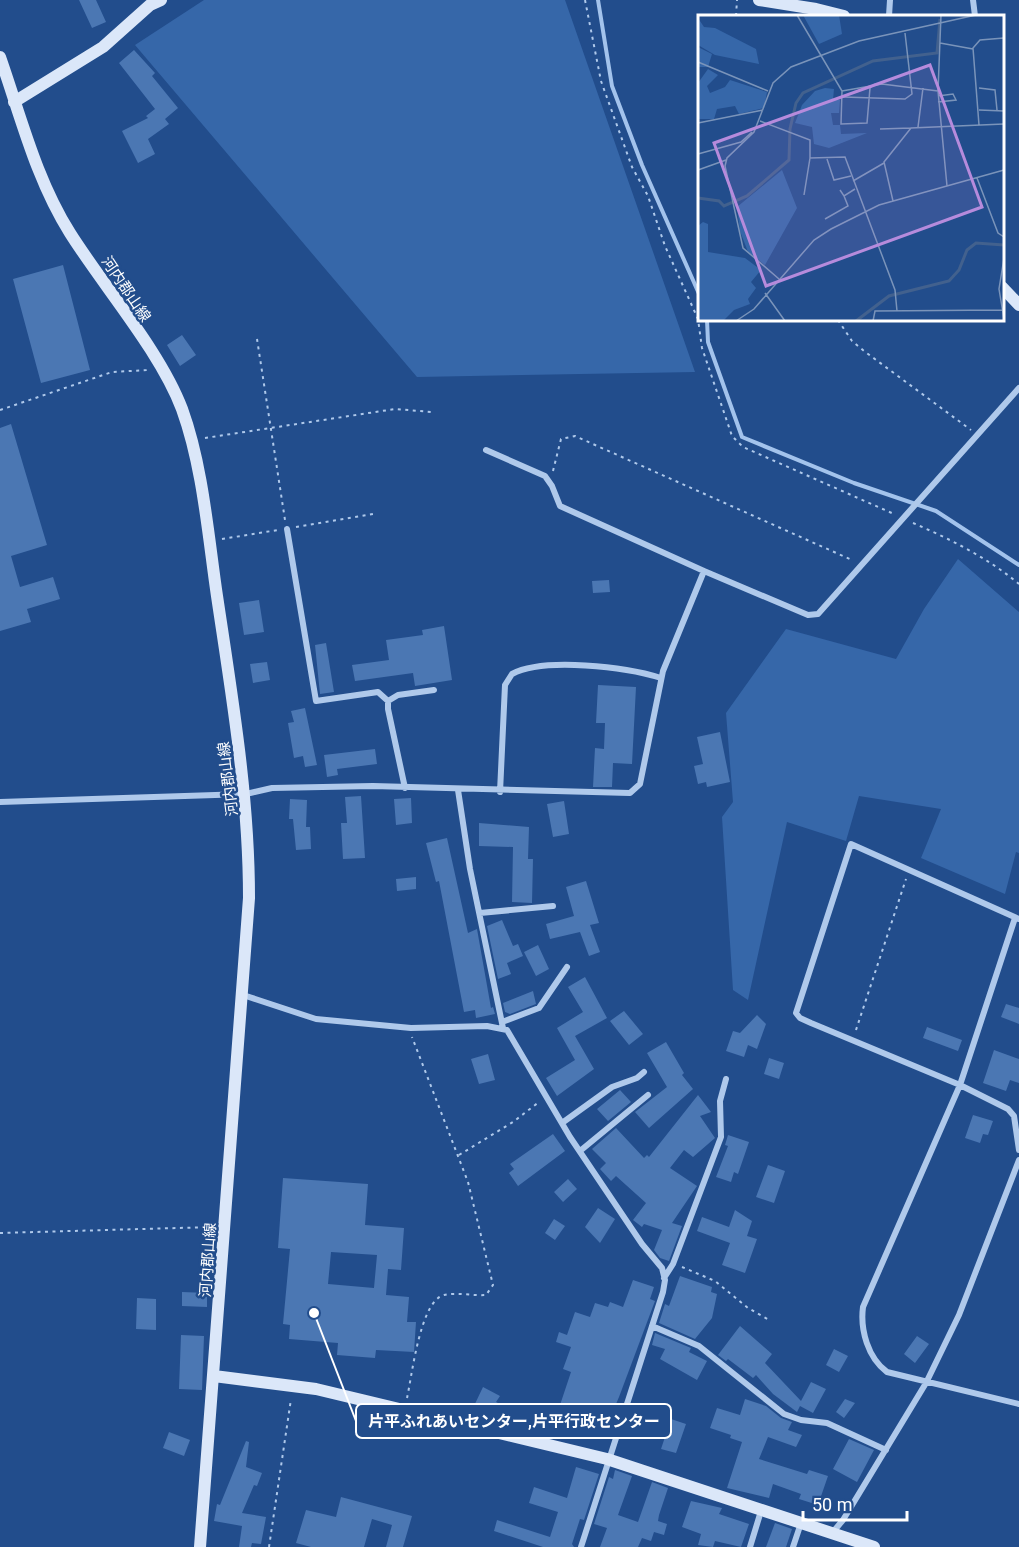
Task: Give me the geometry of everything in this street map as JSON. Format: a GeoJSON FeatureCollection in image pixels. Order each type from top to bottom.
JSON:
{"type":"FeatureCollection","features":[{"type":"Feature","properties":{"kind":"main road"},"geometry":{"type":"LineString","coordinates":[[14,102],[103,47],[150,5],[161,0]]}},
{"type":"Feature","properties":{"kind":"main road"},"geometry":{"type":"LineString","coordinates":[[759,0],[840,15]]}},
{"type":"Feature","properties":{"kind":"main road","name":"河内郡山線"},"geometry":{"type":"LineString","coordinates":[[0,57],[50,199],[70,233],[161,369],[182,408],[209,542],[246,794],[249,898],[226,1228],[200,1547]]}},
{"type":"Feature","properties":{"kind":"main road"},"geometry":{"type":"LineString","coordinates":[[1004,289],[1019,305]]}},
{"type":"Feature","properties":{"kind":"main road"},"geometry":{"type":"LineString","coordinates":[[214,1376],[293,1386],[607,1459],[874,1547]]}},
{"type":"Feature","properties":{"kind":"street"},"geometry":{"type":"LineString","coordinates":[[889,15],[890,0]]}},
{"type":"Feature","properties":{"kind":"street"},"geometry":{"type":"LineString","coordinates":[[973,0],[975,15]]}},
{"type":"Feature","properties":{"kind":"street"},"geometry":{"type":"LineString","coordinates":[[486,450],[545,476],[560,506],[704,571],[812,616],[818,614],[905,519],[1019,388]]}},
{"type":"Feature","properties":{"kind":"street"},"geometry":{"type":"LineString","coordinates":[[287,528],[316,701],[378,692],[388,701],[405,788]]}},
{"type":"Feature","properties":{"kind":"street"},"geometry":{"type":"LineString","coordinates":[[0,802],[246,794],[272,788],[405,788],[618,795],[635,791],[640,784],[661,678],[704,571]]}},
{"type":"Feature","properties":{"kind":"street"},"geometry":{"type":"LineString","coordinates":[[500,792],[505,685],[512,674],[571,664],[640,672],[661,678]]}},
{"type":"Feature","properties":{"kind":"street"},"geometry":{"type":"LineString","coordinates":[[388,701],[398,695],[434,690]]}},
{"type":"Feature","properties":{"kind":"street"},"geometry":{"type":"LineString","coordinates":[[458,790],[503,1025],[510,1032],[580,1151],[642,1244],[662,1268],[664,1278],[663,1292],[607,1459],[581,1547]]}},
{"type":"Feature","properties":{"kind":"street"},"geometry":{"type":"LineString","coordinates":[[1019,1150],[1012,1113],[960,1085],[852,1041],[801,1018],[796,1012],[851,844],[1017,919],[960,1085],[863,1307],[861,1319],[866,1341],[877,1364],[893,1375],[1019,1404]]}},
{"type":"Feature","properties":{"kind":"street"},"geometry":{"type":"LineString","coordinates":[[480,913],[553,906]]}},
{"type":"Feature","properties":{"kind":"street"},"geometry":{"type":"LineString","coordinates":[[243,995],[316,1019],[411,1028],[503,1025],[539,1008],[567,967]]}},
{"type":"Feature","properties":{"kind":"street"},"geometry":{"type":"LineString","coordinates":[[562,1123],[612,1087],[637,1078],[644,1072]]}},
{"type":"Feature","properties":{"kind":"street"},"geometry":{"type":"LineString","coordinates":[[664,1278],[674,1264],[721,1137],[720,1101],[726,1079]]}},
{"type":"Feature","properties":{"kind":"street"},"geometry":{"type":"LineString","coordinates":[[580,1151],[648,1095]]}},
{"type":"Feature","properties":{"kind":"street"},"geometry":{"type":"LineString","coordinates":[[833,1532],[843,1520],[926,1383],[959,1315],[1019,1160]]}},
{"type":"Feature","properties":{"kind":"street"},"geometry":{"type":"LineString","coordinates":[[652,1326],[699,1346],[784,1414],[801,1420],[827,1423],[886,1450]]}},
{"type":"Feature","properties":{"kind":"street"},"geometry":{"type":"LineString","coordinates":[[750,1547],[762,1510]]}},
{"type":"Feature","properties":{"kind":"street"},"geometry":{"type":"LineString","coordinates":[[793,1547],[801,1522]]}},
{"type":"Feature","properties":{"kind":"path"},"geometry":{"type":"LineString","coordinates":[[585,0],[601,81],[632,167],[648,196],[665,246],[696,313],[702,348],[732,436],[743,447],[954,542],[1005,572],[1019,584]]}},
{"type":"Feature","properties":{"kind":"path"},"geometry":{"type":"LineString","coordinates":[[736,15],[737,0]]}},
{"type":"Feature","properties":{"kind":"path"},"geometry":{"type":"LineString","coordinates":[[839,321],[852,341],[864,351],[979,435]]}},
{"type":"Feature","properties":{"kind":"path"},"geometry":{"type":"LineString","coordinates":[[257,339],[287,528]]}},
{"type":"Feature","properties":{"kind":"path"},"geometry":{"type":"LineString","coordinates":[[0,410],[112,372],[161,369]]}},
{"type":"Feature","properties":{"kind":"path"},"geometry":{"type":"LineString","coordinates":[[190,440],[395,409],[432,412]]}},
{"type":"Feature","properties":{"kind":"path"},"geometry":{"type":"LineString","coordinates":[[552,486],[553,469],[561,439],[575,436],[863,565]]}},
{"type":"Feature","properties":{"kind":"path"},"geometry":{"type":"LineString","coordinates":[[852,1041],[909,870]]}},
{"type":"Feature","properties":{"kind":"path"},"geometry":{"type":"LineString","coordinates":[[404,1410],[424,1319],[431,1304],[442,1296],[486,1294],[493,1285],[468,1182],[411,1028]]}},
{"type":"Feature","properties":{"kind":"path"},"geometry":{"type":"LineString","coordinates":[[459,1155],[513,1122],[547,1096]]}},
{"type":"Feature","properties":{"kind":"path"},"geometry":{"type":"LineString","coordinates":[[0,1233],[226,1228]]}},
{"type":"Feature","properties":{"kind":"path"},"geometry":{"type":"LineString","coordinates":[[674,1264],[714,1281],[748,1308],[769,1320]]}},
{"type":"Feature","properties":{"kind":"path"},"geometry":{"type":"LineString","coordinates":[[269,1547],[293,1386]]}},
{"type":"Feature","properties":{"kind":"shaded area"},"geometry":{"type":"Polygon","coordinates":[[[204,0],[565,0],[695,372],[417,377],[135,45],[204,0]]]}},
{"type":"Feature","properties":{"kind":"shaded area"},"geometry":{"type":"Polygon","coordinates":[[[958,559],[1019,612],[1019,853],[1016,852],[1005,894],[921,858],[941,809],[859,796],[846,841],[787,822],[748,1000],[733,990],[722,817],[733,802],[726,713],[786,629],[896,659],[924,609],[958,559]]]}},
{"type":"Feature","properties":{"kind":"building"},"geometry":{"type":"Polygon","coordinates":[[[79,0],[96,0],[106,22],[92,28],[79,0]]]}},
{"type":"Feature","properties":{"kind":"building"},"geometry":{"type":"Polygon","coordinates":[[[134,50],[155,73],[152,76],[178,108],[165,119],[169,124],[148,139],[155,154],[138,163],[122,131],[148,118],[146,116],[155,109],[119,63],[134,50]]]}},
{"type":"Feature","properties":{"kind":"building"},"geometry":{"type":"Polygon","coordinates":[[[63,265],[90,370],[41,383],[13,279],[63,265]]]}},
{"type":"Feature","properties":{"kind":"building"},"geometry":{"type":"Polygon","coordinates":[[[182,335],[196,355],[180,366],[167,345],[182,335]]]}},
{"type":"Feature","properties":{"kind":"building"},"geometry":{"type":"Polygon","coordinates":[[[11,424],[47,545],[11,556],[20,587],[53,577],[60,599],[27,609],[31,622],[0,631],[0,428],[11,424]]]}},
{"type":"Feature","properties":{"kind":"building"},"geometry":{"type":"Polygon","coordinates":[[[609,580],[610,592],[593,593],[592,581],[609,580]]]}},
{"type":"Feature","properties":{"kind":"building"},"geometry":{"type":"Polygon","coordinates":[[[259,600],[264,632],[244,635],[239,603],[259,600]]]}},
{"type":"Feature","properties":{"kind":"building"},"geometry":{"type":"Polygon","coordinates":[[[444,626],[452,680],[415,686],[413,673],[355,681],[352,665],[389,660],[386,640],[423,635],[422,630],[444,626]]]}},
{"type":"Feature","properties":{"kind":"building"},"geometry":{"type":"Polygon","coordinates":[[[326,643],[334,692],[320,694],[315,645],[326,643]]]}},
{"type":"Feature","properties":{"kind":"building"},"geometry":{"type":"Polygon","coordinates":[[[267,662],[270,680],[253,683],[250,664],[267,662]]]}},
{"type":"Feature","properties":{"kind":"building"},"geometry":{"type":"Polygon","coordinates":[[[598,685],[636,687],[632,764],[613,763],[612,787],[593,787],[595,748],[604,749],[605,723],[596,723],[598,685]]]}},
{"type":"Feature","properties":{"kind":"building"},"geometry":{"type":"Polygon","coordinates":[[[305,708],[317,765],[305,767],[303,756],[294,758],[288,723],[294,722],[291,711],[305,708]]]}},
{"type":"Feature","properties":{"kind":"building"},"geometry":{"type":"Polygon","coordinates":[[[720,732],[730,782],[707,787],[706,782],[698,784],[694,766],[703,764],[697,737],[720,732]]]}},
{"type":"Feature","properties":{"kind":"building"},"geometry":{"type":"Polygon","coordinates":[[[375,749],[377,764],[337,769],[338,775],[327,777],[324,755],[375,749]]]}},
{"type":"Feature","properties":{"kind":"building"},"geometry":{"type":"Polygon","coordinates":[[[361,796],[365,858],[343,859],[341,823],[347,823],[345,797],[361,796]]]}},
{"type":"Feature","properties":{"kind":"building"},"geometry":{"type":"Polygon","coordinates":[[[411,798],[412,823],[396,825],[394,799],[411,798]]]}},
{"type":"Feature","properties":{"kind":"building"},"geometry":{"type":"Polygon","coordinates":[[[290,799],[307,800],[306,827],[310,827],[311,849],[296,850],[293,819],[289,819],[290,799]]]}},
{"type":"Feature","properties":{"kind":"building"},"geometry":{"type":"Polygon","coordinates":[[[564,801],[569,834],[553,837],[547,804],[564,801]]]}},
{"type":"Feature","properties":{"kind":"building"},"geometry":{"type":"Polygon","coordinates":[[[479,823],[529,827],[528,859],[533,859],[532,903],[512,902],[513,847],[479,846],[479,823]]]}},
{"type":"Feature","properties":{"kind":"building"},"geometry":{"type":"Polygon","coordinates":[[[447,838],[468,933],[477,929],[491,1008],[493,1007],[495,1014],[476,1018],[475,1010],[464,1012],[439,881],[436,882],[426,843],[447,838]]]}},
{"type":"Feature","properties":{"kind":"building"},"geometry":{"type":"Polygon","coordinates":[[[416,877],[416,889],[397,891],[396,879],[416,877]]]}},
{"type":"Feature","properties":{"kind":"building"},"geometry":{"type":"Polygon","coordinates":[[[586,881],[599,923],[590,925],[600,952],[589,956],[580,932],[550,939],[546,924],[574,916],[566,887],[586,881]]]}},
{"type":"Feature","properties":{"kind":"building"},"geometry":{"type":"Polygon","coordinates":[[[502,920],[513,946],[518,944],[523,956],[507,963],[511,974],[498,979],[487,926],[502,920]]]}},
{"type":"Feature","properties":{"kind":"building"},"geometry":{"type":"Polygon","coordinates":[[[538,945],[549,969],[536,976],[524,952],[538,945]]]}},
{"type":"Feature","properties":{"kind":"building"},"geometry":{"type":"Polygon","coordinates":[[[585,977],[607,1018],[575,1036],[594,1069],[557,1096],[546,1078],[575,1060],[557,1028],[583,1012],[568,987],[585,977]]]}},
{"type":"Feature","properties":{"kind":"building"},"geometry":{"type":"Polygon","coordinates":[[[533,991],[536,1004],[510,1014],[505,1012],[503,1003],[533,991]]]}},
{"type":"Feature","properties":{"kind":"building"},"geometry":{"type":"Polygon","coordinates":[[[1006,1004],[1019,1008],[1019,1024],[1001,1017],[1006,1004]]]}},
{"type":"Feature","properties":{"kind":"building"},"geometry":{"type":"Polygon","coordinates":[[[624,1011],[643,1034],[629,1045],[610,1021],[624,1011]]]}},
{"type":"Feature","properties":{"kind":"building"},"geometry":{"type":"Polygon","coordinates":[[[757,1015],[766,1024],[757,1049],[748,1045],[744,1057],[726,1051],[733,1031],[740,1033],[757,1015]]]}},
{"type":"Feature","properties":{"kind":"building"},"geometry":{"type":"Polygon","coordinates":[[[927,1027],[962,1040],[958,1051],[923,1038],[927,1027]]]}},
{"type":"Feature","properties":{"kind":"building"},"geometry":{"type":"Polygon","coordinates":[[[666,1042],[684,1073],[682,1075],[693,1089],[649,1128],[635,1112],[667,1087],[647,1053],[666,1042]]]}},
{"type":"Feature","properties":{"kind":"building"},"geometry":{"type":"Polygon","coordinates":[[[994,1050],[1019,1059],[1019,1083],[1010,1080],[1006,1091],[983,1083],[994,1050]]]}},
{"type":"Feature","properties":{"kind":"building"},"geometry":{"type":"Polygon","coordinates":[[[488,1054],[495,1080],[479,1084],[471,1059],[488,1054]]]}},
{"type":"Feature","properties":{"kind":"building"},"geometry":{"type":"Polygon","coordinates":[[[769,1058],[784,1063],[779,1079],[764,1074],[769,1058]]]}},
{"type":"Feature","properties":{"kind":"building"},"geometry":{"type":"Polygon","coordinates":[[[620,1090],[631,1102],[608,1121],[597,1109],[620,1090]]]}},
{"type":"Feature","properties":{"kind":"building"},"geometry":{"type":"Polygon","coordinates":[[[698,1095],[711,1112],[700,1116],[715,1138],[693,1157],[684,1150],[670,1168],[697,1186],[672,1223],[682,1226],[669,1261],[660,1258],[654,1250],[662,1230],[644,1224],[642,1227],[633,1220],[646,1203],[616,1176],[611,1181],[600,1169],[606,1163],[592,1149],[616,1128],[644,1158],[647,1155],[649,1157],[698,1095]]]}},
{"type":"Feature","properties":{"kind":"building"},"geometry":{"type":"Polygon","coordinates":[[[973,1115],[993,1121],[988,1135],[983,1134],[980,1143],[965,1138],[973,1115]]]}},
{"type":"Feature","properties":{"kind":"building"},"geometry":{"type":"Polygon","coordinates":[[[553,1134],[565,1151],[518,1186],[509,1173],[514,1169],[510,1164],[553,1134]]]}},
{"type":"Feature","properties":{"kind":"building"},"geometry":{"type":"Polygon","coordinates":[[[728,1135],[749,1142],[738,1174],[734,1172],[731,1182],[716,1177],[728,1146],[725,1145],[728,1135]]]}},
{"type":"Feature","properties":{"kind":"building"},"geometry":{"type":"Polygon","coordinates":[[[768,1165],[785,1171],[774,1203],[756,1197],[768,1165]]]}},
{"type":"Feature","properties":{"kind":"building"},"geometry":{"type":"Polygon","coordinates":[[[283,1178],[368,1184],[365,1225],[404,1228],[401,1270],[388,1269],[386,1295],[409,1297],[407,1322],[416,1322],[414,1352],[376,1350],[375,1358],[337,1355],[338,1343],[289,1339],[290,1325],[283,1324],[290,1249],[278,1248],[283,1178]],[[331,1252],[328,1284],[374,1288],[377,1255],[331,1252]]]}},
{"type":"Feature","properties":{"kind":"building"},"geometry":{"type":"Polygon","coordinates":[[[568,1179],[577,1189],[563,1202],[554,1192],[568,1179]]]}},
{"type":"Feature","properties":{"kind":"building"},"geometry":{"type":"Polygon","coordinates":[[[598,1208],[615,1219],[600,1243],[585,1227],[598,1208]]]}},
{"type":"Feature","properties":{"kind":"building"},"geometry":{"type":"Polygon","coordinates":[[[735,1210],[752,1221],[747,1236],[757,1239],[745,1273],[722,1265],[730,1243],[697,1231],[702,1217],[729,1227],[735,1210]]]}},
{"type":"Feature","properties":{"kind":"building"},"geometry":{"type":"Polygon","coordinates":[[[554,1219],[565,1226],[555,1240],[545,1233],[554,1219]]]}},
{"type":"Feature","properties":{"kind":"building"},"geometry":{"type":"Polygon","coordinates":[[[680,1276],[712,1287],[711,1292],[717,1294],[712,1318],[695,1339],[659,1323],[665,1304],[669,1306],[680,1276]]]}},
{"type":"Feature","properties":{"kind":"building"},"geometry":{"type":"Polygon","coordinates":[[[633,1280],[654,1287],[650,1299],[655,1301],[619,1397],[613,1411],[609,1409],[599,1437],[552,1421],[547,1436],[534,1433],[517,1423],[526,1404],[541,1412],[544,1403],[559,1408],[571,1372],[563,1369],[571,1347],[556,1342],[559,1332],[567,1335],[575,1312],[590,1317],[595,1303],[608,1307],[610,1302],[623,1307],[633,1280]]]}},
{"type":"Feature","properties":{"kind":"building"},"geometry":{"type":"Polygon","coordinates":[[[182,1292],[207,1293],[207,1307],[182,1306],[182,1292]]]}},
{"type":"Feature","properties":{"kind":"building"},"geometry":{"type":"Polygon","coordinates":[[[137,1298],[156,1299],[156,1330],[136,1329],[137,1298]]]}},
{"type":"Feature","properties":{"kind":"building"},"geometry":{"type":"Polygon","coordinates":[[[740,1326],[772,1354],[765,1363],[801,1401],[811,1382],[826,1389],[813,1413],[800,1406],[797,1412],[773,1394],[756,1375],[753,1378],[728,1359],[726,1361],[718,1355],[740,1326]]]}},
{"type":"Feature","properties":{"kind":"building"},"geometry":{"type":"Polygon","coordinates":[[[655,1333],[691,1348],[689,1352],[707,1361],[697,1380],[660,1359],[665,1349],[652,1345],[655,1333]]]}},
{"type":"Feature","properties":{"kind":"building"},"geometry":{"type":"Polygon","coordinates":[[[181,1335],[204,1336],[202,1390],[179,1389],[181,1335]]]}},
{"type":"Feature","properties":{"kind":"building"},"geometry":{"type":"Polygon","coordinates":[[[917,1336],[929,1344],[915,1363],[904,1354],[917,1336]]]}},
{"type":"Feature","properties":{"kind":"building"},"geometry":{"type":"Polygon","coordinates":[[[834,1349],[848,1356],[839,1372],[826,1365],[834,1349]]]}},
{"type":"Feature","properties":{"kind":"building"},"geometry":{"type":"Polygon","coordinates":[[[483,1387],[500,1396],[496,1402],[510,1409],[502,1424],[473,1408],[483,1387]]]}},
{"type":"Feature","properties":{"kind":"building"},"geometry":{"type":"Polygon","coordinates":[[[745,1399],[766,1406],[781,1418],[792,1422],[788,1430],[802,1435],[796,1447],[768,1437],[759,1459],[807,1474],[809,1470],[828,1476],[818,1505],[799,1499],[801,1494],[773,1484],[769,1498],[727,1488],[742,1442],[730,1438],[731,1435],[710,1428],[717,1408],[740,1415],[745,1399]]]}},
{"type":"Feature","properties":{"kind":"building"},"geometry":{"type":"Polygon","coordinates":[[[845,1399],[855,1403],[844,1418],[836,1412],[845,1399]]]}},
{"type":"Feature","properties":{"kind":"building"},"geometry":{"type":"Polygon","coordinates":[[[671,1419],[686,1424],[676,1453],[661,1449],[671,1419]]]}},
{"type":"Feature","properties":{"kind":"building"},"geometry":{"type":"Polygon","coordinates":[[[169,1432],[190,1440],[184,1456],[163,1448],[169,1432]]]}},
{"type":"Feature","properties":{"kind":"building"},"geometry":{"type":"Polygon","coordinates":[[[849,1439],[874,1450],[857,1482],[833,1469],[849,1439]]]}},
{"type":"Feature","properties":{"kind":"building"},"geometry":{"type":"Polygon","coordinates":[[[246,1441],[249,1442],[246,1467],[262,1473],[242,1513],[266,1517],[261,1544],[252,1543],[251,1547],[239,1547],[242,1526],[214,1521],[217,1504],[220,1505],[246,1441]]]}},
{"type":"Feature","properties":{"kind":"building"},"geometry":{"type":"Polygon","coordinates":[[[576,1467],[599,1474],[584,1520],[580,1519],[572,1544],[574,1547],[543,1547],[494,1531],[497,1520],[550,1537],[558,1512],[529,1503],[534,1487],[567,1498],[576,1467]]]}},
{"type":"Feature","properties":{"kind":"building"},"geometry":{"type":"Polygon","coordinates":[[[615,1470],[632,1476],[618,1515],[638,1522],[652,1482],[668,1488],[658,1521],[667,1524],[664,1535],[654,1532],[651,1541],[642,1538],[638,1547],[600,1547],[607,1528],[594,1524],[609,1477],[613,1479],[615,1470]]]}},
{"type":"Feature","properties":{"kind":"building"},"geometry":{"type":"Polygon","coordinates":[[[341,1497],[412,1516],[403,1547],[386,1547],[392,1525],[372,1519],[364,1547],[311,1547],[296,1543],[306,1510],[336,1517],[341,1497]]]}},
{"type":"Feature","properties":{"kind":"building"},"geometry":{"type":"Polygon","coordinates":[[[691,1501],[722,1508],[719,1514],[749,1524],[741,1547],[715,1541],[713,1547],[698,1545],[701,1534],[682,1527],[691,1501]]]}},
{"type":"Feature","properties":{"kind":"building"},"geometry":{"type":"Polygon","coordinates":[[[775,1523],[792,1529],[786,1547],[766,1547],[775,1523]]]}},
{"type":"Feature","properties":{"kind":"waterway"},"geometry":{"type":"LineString","coordinates":[[598,0],[612,86],[642,165],[698,291]]}},
{"type":"Feature","properties":{"kind":"waterway"},"geometry":{"type":"LineString","coordinates":[[707,321],[708,342],[742,437],[854,483],[936,511],[1019,565]]}},
{"type":"Feature","properties":{"kind":"place","name":"片平ふれあいセンター,片平行政センター"},"geometry":{"type":"Point","coordinates":[314,1313]}}]}
